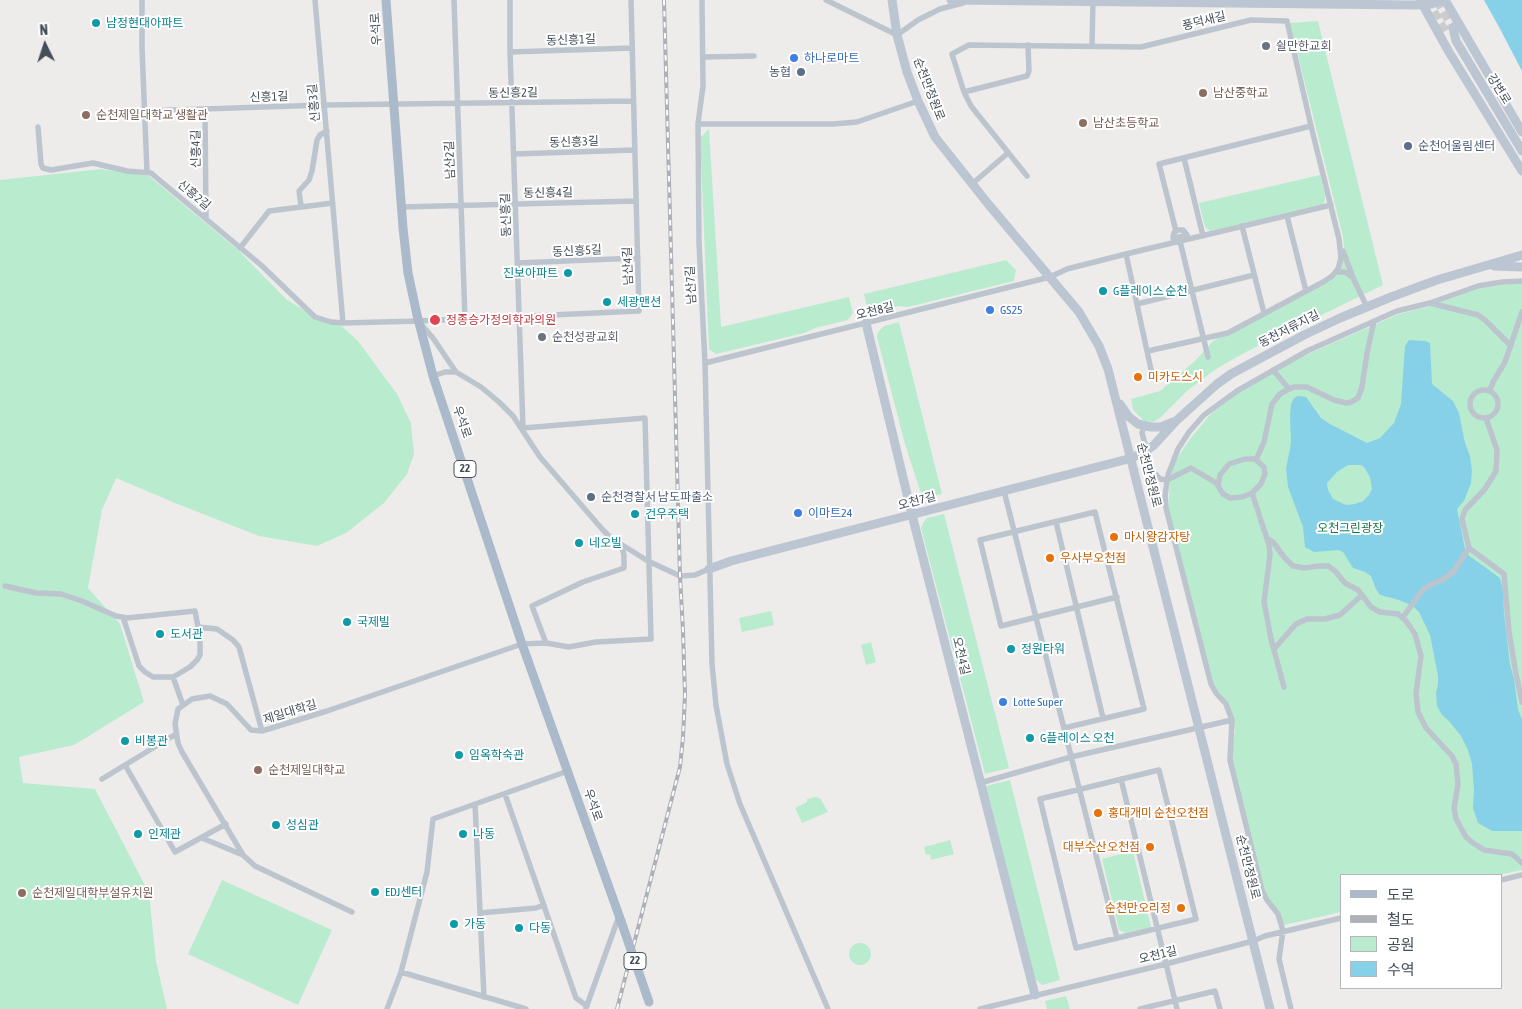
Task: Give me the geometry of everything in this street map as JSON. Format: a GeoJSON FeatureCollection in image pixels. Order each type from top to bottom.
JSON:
{"type":"FeatureCollection","features":[{"type":"Feature","properties":{"kind":"main road","name":"우석로"},"geometry":{"type":"LineString","coordinates":[[386,0],[401,207],[408,273],[433,376],[522,644],[620,918]]}},
{"type":"Feature","properties":{"kind":"main road","name":"순천만정원로"},"geometry":{"type":"LineString","coordinates":[[892,0],[897,35],[918,101],[935,137],[1079,312],[1095,338],[1108,369],[1270,1009]]}},
{"type":"Feature","properties":{"kind":"main road"},"geometry":{"type":"LineString","coordinates":[[951,0],[1198,2],[1421,2],[1445,0],[1522,132]]}},
{"type":"Feature","properties":{"kind":"main road"},"geometry":{"type":"LineString","coordinates":[[1421,2],[1522,171]]}},
{"type":"Feature","properties":{"kind":"main road","name":"강변로"},"geometry":{"type":"LineString","coordinates":[[1449,30],[1522,151]]}},
{"type":"Feature","properties":{"kind":"main road"},"geometry":{"type":"LineString","coordinates":[[1484,266],[1522,255]]}},
{"type":"Feature","properties":{"kind":"main road"},"geometry":{"type":"LineString","coordinates":[[1484,266],[1512,265],[1522,267]]}},
{"type":"Feature","properties":{"kind":"main road","name":"동천저류지길"},"geometry":{"type":"LineString","coordinates":[[1132,458],[1146,451],[1204,395],[1231,374],[1304,335],[1367,307],[1438,280],[1484,266]]}},
{"type":"Feature","properties":{"kind":"main road","name":"오천4길"},"geometry":{"type":"LineString","coordinates":[[866,323],[912,516],[1035,995]]}},
{"type":"Feature","properties":{"kind":"main road"},"geometry":{"type":"LineString","coordinates":[[1117,400],[1133,421],[1144,426],[1161,427],[1176,421]]}},
{"type":"Feature","properties":{"kind":"main road","name":"오천7길"},"geometry":{"type":"LineString","coordinates":[[709,570],[732,561],[1132,458]]}},
{"type":"Feature","properties":{"kind":"main road","name":"22"},"geometry":{"type":"LineString","coordinates":[[620,918],[650,1005]]}},
{"type":"Feature","properties":{"kind":"street"},"geometry":{"type":"LineString","coordinates":[[142,0],[147,172]]}},
{"type":"Feature","properties":{"kind":"street","name":"신흥3길"},"geometry":{"type":"LineString","coordinates":[[315,0],[343,323]]}},
{"type":"Feature","properties":{"kind":"street","name":"남산2길"},"geometry":{"type":"LineString","coordinates":[[454,0],[465,319]]}},
{"type":"Feature","properties":{"kind":"street","name":"동신흥길"},"geometry":{"type":"LineString","coordinates":[[510,0],[522,428]]}},
{"type":"Feature","properties":{"kind":"street","name":"남산4길"},"geometry":{"type":"LineString","coordinates":[[419,321],[639,311],[631,0]]}},
{"type":"Feature","properties":{"kind":"street","name":"남산7길"},"geometry":{"type":"LineString","coordinates":[[702,0],[703,86],[698,124],[699,243],[714,680],[727,764],[740,804],[828,1009]]}},
{"type":"Feature","properties":{"kind":"street"},"geometry":{"type":"LineString","coordinates":[[826,0],[897,35],[918,20],[940,9],[969,0]]}},
{"type":"Feature","properties":{"kind":"street"},"geometry":{"type":"LineString","coordinates":[[1092,46],[1093,1]]}},
{"type":"Feature","properties":{"kind":"street","name":"풍덕새길"},"geometry":{"type":"LineString","coordinates":[[1027,176],[971,106],[964,92],[952,54],[969,44],[1141,47],[1251,20],[1287,21],[1340,239],[1341,258],[1336,272]]}},
{"type":"Feature","properties":{"kind":"street"},"geometry":{"type":"LineString","coordinates":[[964,92],[1027,76],[1029,71],[1028,45]]}},
{"type":"Feature","properties":{"kind":"street","name":"동신흥1길"},"geometry":{"type":"LineString","coordinates":[[510,52],[632,48]]}},
{"type":"Feature","properties":{"kind":"street"},"geometry":{"type":"LineString","coordinates":[[703,57],[754,56]]}},
{"type":"Feature","properties":{"kind":"street","name":"동신흥2길"},"geometry":{"type":"LineString","coordinates":[[394,105],[634,101]]}},
{"type":"Feature","properties":{"kind":"street"},"geometry":{"type":"LineString","coordinates":[[698,124],[832,124],[857,122],[918,101]]}},
{"type":"Feature","properties":{"kind":"street","name":"신흥1길"},"geometry":{"type":"LineString","coordinates":[[144,111],[324,105],[394,105]]}},
{"type":"Feature","properties":{"kind":"street","name":"신흥4길"},"geometry":{"type":"LineString","coordinates":[[205,110],[206,218]]}},
{"type":"Feature","properties":{"kind":"street"},"geometry":{"type":"LineString","coordinates":[[1208,357],[1159,164],[1311,126]]}},
{"type":"Feature","properties":{"kind":"street","name":"신흥2길"},"geometry":{"type":"LineString","coordinates":[[38,127],[41,164],[43,168],[51,170],[93,163],[127,171],[147,172],[157,177],[261,265],[315,317],[331,322],[343,323]]}},
{"type":"Feature","properties":{"kind":"street"},"geometry":{"type":"LineString","coordinates":[[301,206],[299,191],[308,180],[312,171],[317,140],[320,135],[327,131]]}},
{"type":"Feature","properties":{"kind":"street","name":"동신흥3길"},"geometry":{"type":"LineString","coordinates":[[514,154],[635,150]]}},
{"type":"Feature","properties":{"kind":"street"},"geometry":{"type":"LineString","coordinates":[[972,184],[1008,154]]}},
{"type":"Feature","properties":{"kind":"street"},"geometry":{"type":"LineString","coordinates":[[1184,158],[1202,236]]}},
{"type":"Feature","properties":{"kind":"street","name":"동신흥4길"},"geometry":{"type":"LineString","coordinates":[[401,207],[636,201]]}},
{"type":"Feature","properties":{"kind":"street"},"geometry":{"type":"LineString","coordinates":[[240,248],[269,211],[333,203]]}},
{"type":"Feature","properties":{"kind":"street"},"geometry":{"type":"LineString","coordinates":[[1050,277],[1178,236],[1202,236],[1331,205]]}},
{"type":"Feature","properties":{"kind":"street"},"geometry":{"type":"LineString","coordinates":[[1287,216],[1306,290]]}},
{"type":"Feature","properties":{"kind":"street"},"geometry":{"type":"LineString","coordinates":[[1242,226],[1264,313]]}},
{"type":"Feature","properties":{"kind":"street"},"geometry":{"type":"LineString","coordinates":[[1340,239],[1353,278],[1367,307]]}},
{"type":"Feature","properties":{"kind":"street"},"geometry":{"type":"LineString","coordinates":[[1126,254],[1152,374]]}},
{"type":"Feature","properties":{"kind":"street","name":"동신흥5길"},"geometry":{"type":"LineString","coordinates":[[518,263],[638,258]]}},
{"type":"Feature","properties":{"kind":"street"},"geometry":{"type":"LineString","coordinates":[[1148,350],[1228,333],[1325,281],[1336,272],[1345,272],[1353,278]]}},
{"type":"Feature","properties":{"kind":"street"},"geometry":{"type":"LineString","coordinates":[[1137,304],[1254,275]]}},
{"type":"Feature","properties":{"kind":"street","name":"오천8길"},"geometry":{"type":"LineString","coordinates":[[704,363],[1050,277]]}},
{"type":"Feature","properties":{"kind":"street"},"geometry":{"type":"LineString","coordinates":[[1291,1009],[1279,960],[1283,931],[1278,914],[1262,890],[1229,755],[1232,720],[1226,704],[1211,684],[1166,508],[1167,480],[1178,449],[1204,415],[1220,402],[1273,370],[1307,351],[1390,313],[1430,303],[1478,286],[1522,281]]}},
{"type":"Feature","properties":{"kind":"street"},"geometry":{"type":"LineString","coordinates":[[1430,303],[1478,315],[1510,346]]}},
{"type":"Feature","properties":{"kind":"street"},"geometry":{"type":"LineString","coordinates":[[1490,390],[1505,362],[1522,312]]}},
{"type":"Feature","properties":{"kind":"street"},"geometry":{"type":"LineString","coordinates":[[343,323],[419,321],[456,372],[481,387],[500,402],[522,428],[540,457],[611,538],[648,561],[680,576],[695,575],[709,570]]}},
{"type":"Feature","properties":{"kind":"street"},"geometry":{"type":"LineString","coordinates":[[1256,460],[1264,442],[1272,404],[1280,394],[1290,389],[1307,387],[1340,402],[1346,403],[1355,400],[1362,387],[1374,321]]}},
{"type":"Feature","properties":{"kind":"street"},"geometry":{"type":"LineString","coordinates":[[1273,370],[1290,389]]}},
{"type":"Feature","properties":{"kind":"street"},"geometry":{"type":"LineString","coordinates":[[433,376],[445,372],[456,372]]}},
{"type":"Feature","properties":{"kind":"street"},"geometry":{"type":"LineString","coordinates":[[1480,390],[1490,390],[1496,397],[1498,406],[1494,414],[1486,418],[1476,416],[1470,408],[1472,395],[1480,390]]}},
{"type":"Feature","properties":{"kind":"street"},"geometry":{"type":"LineString","coordinates":[[522,428],[645,418],[651,639],[596,642],[569,647],[546,643],[532,606],[583,582],[624,568],[624,555],[621,544]]}},
{"type":"Feature","properties":{"kind":"street"},"geometry":{"type":"LineString","coordinates":[[1486,418],[1497,450],[1498,464],[1493,478],[1462,515],[1469,548],[1504,574],[1511,642],[1522,702]]}},
{"type":"Feature","properties":{"kind":"street"},"geometry":{"type":"LineString","coordinates":[[1144,426],[1142,433],[1146,451],[1152,470],[1160,479],[1167,480],[1191,468],[1218,484]]}},
{"type":"Feature","properties":{"kind":"street"},"geometry":{"type":"LineString","coordinates":[[1244,459],[1256,460],[1264,467],[1265,474],[1261,484],[1252,493],[1242,497],[1230,498],[1221,492],[1218,484],[1220,475],[1229,464],[1244,459]]}},
{"type":"Feature","properties":{"kind":"street"},"geometry":{"type":"LineString","coordinates":[[1004,491],[1117,938]]}},
{"type":"Feature","properties":{"kind":"street"},"geometry":{"type":"LineString","coordinates":[[1252,493],[1268,539],[1270,555],[1264,602],[1284,687]]}},
{"type":"Feature","properties":{"kind":"street"},"geometry":{"type":"LineString","coordinates":[[1064,728],[1144,709],[1096,512],[980,540],[1001,626],[1116,597]]}},
{"type":"Feature","properties":{"kind":"street"},"geometry":{"type":"LineString","coordinates":[[1056,522],[1103,718]]}},
{"type":"Feature","properties":{"kind":"street"},"geometry":{"type":"LineString","coordinates":[[1268,539],[1273,542],[1293,566],[1301,568],[1328,566],[1345,583],[1358,590],[1368,605],[1375,610],[1395,613],[1403,617],[1415,634],[1420,648],[1421,664],[1416,693],[1418,712],[1426,728],[1452,756],[1456,764],[1458,785],[1454,808],[1456,819],[1466,837],[1472,843],[1484,850],[1512,854],[1522,863]]}},
{"type":"Feature","properties":{"kind":"street"},"geometry":{"type":"LineString","coordinates":[[1403,617],[1425,588],[1444,579],[1454,571],[1469,548]]}},
{"type":"Feature","properties":{"kind":"street"},"geometry":{"type":"LineString","coordinates":[[5,586],[36,593],[61,594],[123,617],[195,612],[200,641],[200,654],[197,660],[190,667],[173,677],[153,676],[145,672],[139,666],[123,617]]}},
{"type":"Feature","properties":{"kind":"street"},"geometry":{"type":"LineString","coordinates":[[1274,650],[1296,624],[1304,620],[1325,619],[1340,615],[1362,595]]}},
{"type":"Feature","properties":{"kind":"street"},"geometry":{"type":"LineString","coordinates":[[198,626],[217,629],[233,640],[239,647],[262,731]]}},
{"type":"Feature","properties":{"kind":"street","name":"제일대학길"},"geometry":{"type":"LineString","coordinates":[[183,705],[201,696],[210,696],[219,699],[231,708],[251,730],[262,731],[327,711],[522,644],[546,643]]}},
{"type":"Feature","properties":{"kind":"street"},"geometry":{"type":"LineString","coordinates":[[173,677],[183,705],[178,709],[176,717],[176,734],[182,752],[243,855],[255,866],[352,912]]}},
{"type":"Feature","properties":{"kind":"street"},"geometry":{"type":"LineString","coordinates":[[980,783],[1071,757],[1232,720]]}},
{"type":"Feature","properties":{"kind":"street"},"geometry":{"type":"LineString","coordinates":[[102,779],[176,734]]}},
{"type":"Feature","properties":{"kind":"street"},"geometry":{"type":"LineString","coordinates":[[125,765],[175,852],[226,824]]}},
{"type":"Feature","properties":{"kind":"street"},"geometry":{"type":"LineString","coordinates":[[1159,770],[1196,919],[1076,948],[1040,799],[1121,779],[1159,770]]}},
{"type":"Feature","properties":{"kind":"street"},"geometry":{"type":"LineString","coordinates":[[388,1009],[401,972],[427,872],[433,819],[568,771]]}},
{"type":"Feature","properties":{"kind":"street"},"geometry":{"type":"LineString","coordinates":[[1121,779],[1177,1009]]}},
{"type":"Feature","properties":{"kind":"street"},"geometry":{"type":"LineString","coordinates":[[505,794],[576,998],[586,1008],[620,918]]}},
{"type":"Feature","properties":{"kind":"street"},"geometry":{"type":"LineString","coordinates":[[475,804],[484,997]]}},
{"type":"Feature","properties":{"kind":"street"},"geometry":{"type":"LineString","coordinates":[[202,838],[243,855]]}},
{"type":"Feature","properties":{"kind":"street"},"geometry":{"type":"LineString","coordinates":[[1502,880],[1522,876]]}},
{"type":"Feature","properties":{"kind":"street"},"geometry":{"type":"LineString","coordinates":[[480,913],[536,908],[544,905]]}},
{"type":"Feature","properties":{"kind":"street","name":"오천1길"},"geometry":{"type":"LineString","coordinates":[[980,1009],[1166,964],[1283,931],[1340,918]]}},
{"type":"Feature","properties":{"kind":"street"},"geometry":{"type":"LineString","coordinates":[[401,972],[526,1009]]}},
{"type":"Feature","properties":{"kind":"street"},"geometry":{"type":"LineString","coordinates":[[1140,1009],[1215,991],[1220,1009]]}},
{"type":"Feature","properties":{"kind":"green space"},"geometry":{"type":"Polygon","coordinates":[[[1318,21],[1383,285],[1246,352],[1216,369],[1188,390],[1160,418],[1153,422],[1144,421],[1133,410],[1131,399],[1160,391],[1196,360],[1213,341],[1329,282],[1336,275],[1344,248],[1343,237],[1290,23],[1318,21]]]}},
{"type":"Feature","properties":{"kind":"green space"},"geometry":{"type":"Polygon","coordinates":[[[709,129],[721,327],[849,297],[853,313],[848,320],[815,328],[804,333],[716,354],[709,349],[700,138],[709,129]]]}},
{"type":"Feature","properties":{"kind":"green space"},"geometry":{"type":"Polygon","coordinates":[[[101,169],[149,176],[238,250],[286,299],[315,317],[337,322],[358,341],[397,394],[411,423],[414,454],[407,474],[384,503],[346,533],[317,546],[259,536],[116,478],[102,510],[88,588],[120,624],[144,702],[74,745],[19,757],[23,783],[95,789],[149,893],[156,961],[167,1009],[0,1009],[0,180],[101,169]]]}},
{"type":"Feature","properties":{"kind":"green space"},"geometry":{"type":"Polygon","coordinates":[[[1320,175],[1325,195],[1323,204],[1210,231],[1205,227],[1199,203],[1320,175]]]}},
{"type":"Feature","properties":{"kind":"green space"},"geometry":{"type":"Polygon","coordinates":[[[1006,260],[1016,270],[1014,281],[908,307],[898,306],[875,312],[867,307],[864,294],[1006,260]]]}},
{"type":"Feature","properties":{"kind":"green space","name":"오천그린광장"},"geometry":{"type":"Polygon","coordinates":[[[1522,282],[1522,870],[1502,874],[1340,874],[1340,912],[1284,925],[1266,895],[1232,763],[1231,752],[1235,731],[1231,711],[1214,685],[1168,508],[1170,479],[1176,460],[1190,439],[1209,416],[1232,397],[1299,358],[1399,314],[1427,307],[1477,289],[1522,282]]]}},
{"type":"Feature","properties":{"kind":"green space"},"geometry":{"type":"Polygon","coordinates":[[[899,322],[942,494],[929,497],[921,493],[916,478],[905,444],[877,337],[878,332],[884,326],[899,322]]]}},
{"type":"Feature","properties":{"kind":"green space"},"geometry":{"type":"Polygon","coordinates":[[[944,514],[1009,768],[985,774],[921,528],[927,518],[944,514]]]}},
{"type":"Feature","properties":{"kind":"green space"},"geometry":{"type":"Polygon","coordinates":[[[771,611],[774,625],[742,632],[739,618],[771,611]]]}},
{"type":"Feature","properties":{"kind":"green space"},"geometry":{"type":"Polygon","coordinates":[[[871,642],[876,662],[866,665],[861,645],[871,642]]]}},
{"type":"Feature","properties":{"kind":"green space"},"geometry":{"type":"Polygon","coordinates":[[[1010,780],[1060,980],[1042,985],[1034,978],[986,786],[1010,780]]]}},
{"type":"Feature","properties":{"kind":"green space"},"geometry":{"type":"Polygon","coordinates":[[[820,798],[828,812],[802,823],[795,808],[807,802],[807,799],[820,798]]]}},
{"type":"Feature","properties":{"kind":"green space"},"geometry":{"type":"Polygon","coordinates":[[[950,840],[954,854],[931,860],[930,854],[926,855],[924,847],[950,840]]]}},
{"type":"Feature","properties":{"kind":"green space"},"geometry":{"type":"Polygon","coordinates":[[[1133,851],[1151,927],[1125,933],[1119,930],[1102,859],[1133,851]]]}},
{"type":"Feature","properties":{"kind":"green space"},"geometry":{"type":"Polygon","coordinates":[[[222,880],[332,930],[298,1005],[188,954],[222,880]]]}},
{"type":"Feature","properties":{"kind":"green space"},"geometry":{"type":"Polygon","coordinates":[[[860,943],[868,946],[871,954],[868,962],[860,965],[852,962],[849,954],[852,946],[860,943]]]}},
{"type":"Feature","properties":{"kind":"green space"},"geometry":{"type":"Polygon","coordinates":[[[1066,996],[1070,1009],[1047,1009],[1045,1001],[1066,996]]]}},
{"type":"Feature","properties":{"kind":"water"},"geometry":{"type":"Polygon","coordinates":[[[1484,0],[1522,0],[1522,71],[1499,27],[1484,0]]]}},
{"type":"Feature","properties":{"kind":"water"},"geometry":{"type":"Polygon","coordinates":[[[1409,340],[1430,343],[1432,384],[1453,401],[1459,413],[1472,471],[1471,483],[1464,501],[1457,509],[1465,549],[1468,555],[1500,578],[1503,590],[1510,664],[1518,709],[1522,720],[1522,831],[1492,831],[1478,823],[1473,808],[1472,764],[1461,736],[1442,715],[1437,706],[1438,676],[1430,635],[1419,612],[1413,606],[1380,595],[1371,576],[1353,568],[1343,552],[1338,550],[1314,552],[1305,547],[1303,527],[1288,487],[1286,469],[1291,443],[1291,404],[1294,398],[1298,396],[1306,397],[1321,418],[1367,443],[1380,438],[1394,423],[1401,404],[1405,346],[1409,340]],[[1348,465],[1337,472],[1327,483],[1328,490],[1333,499],[1346,505],[1355,504],[1363,501],[1369,495],[1372,489],[1370,477],[1361,465],[1348,465]]]}},
{"type":"Feature","properties":{"kind":"tunnel"},"geometry":{"type":"LineString","coordinates":[[1427,0],[1445,32]]}},
{"type":"Feature","properties":{"kind":"tunnel"},"geometry":{"type":"LineString","coordinates":[[1437,0],[1453,28]]}},
{"type":"Feature","properties":{"kind":"railway"},"geometry":{"type":"LineString","coordinates":[[617,1009],[680,767],[685,695],[664,0]]}},
{"type":"Feature","properties":{"kind":"place","name":"남정현대아파트"},"geometry":{"type":"Point","coordinates":[96,23]}},
{"type":"Feature","properties":{"kind":"place","name":"쉴만한교회"},"geometry":{"type":"Point","coordinates":[1266,46]}},
{"type":"Feature","properties":{"kind":"place","name":"하나로마트"},"geometry":{"type":"Point","coordinates":[794,58]}},
{"type":"Feature","properties":{"kind":"place","name":"농협"},"geometry":{"type":"Point","coordinates":[801,72]}},
{"type":"Feature","properties":{"kind":"place","name":"남산중학교"},"geometry":{"type":"Point","coordinates":[1203,93]}},
{"type":"Feature","properties":{"kind":"place","name":"순천제일대학교 생활관"},"geometry":{"type":"Point","coordinates":[86,115]}},
{"type":"Feature","properties":{"kind":"place","name":"남산초등학교"},"geometry":{"type":"Point","coordinates":[1083,123]}},
{"type":"Feature","properties":{"kind":"place","name":"순천어울림센터"},"geometry":{"type":"Point","coordinates":[1408,146]}},
{"type":"Feature","properties":{"kind":"place","name":"진보아파트"},"geometry":{"type":"Point","coordinates":[568,273]}},
{"type":"Feature","properties":{"kind":"place","name":"G플레이스 순천"},"geometry":{"type":"Point","coordinates":[1103,291]}},
{"type":"Feature","properties":{"kind":"place","name":"세광맨션"},"geometry":{"type":"Point","coordinates":[607,302]}},
{"type":"Feature","properties":{"kind":"place","name":"GS25"},"geometry":{"type":"Point","coordinates":[990,310]}},
{"type":"Feature","properties":{"kind":"place","name":"정종승가정의학과의원"},"geometry":{"type":"Point","coordinates":[435,320]}},
{"type":"Feature","properties":{"kind":"place","name":"순천성광교회"},"geometry":{"type":"Point","coordinates":[542,337]}},
{"type":"Feature","properties":{"kind":"place","name":"미카도스시"},"geometry":{"type":"Point","coordinates":[1138,377]}},
{"type":"Feature","properties":{"kind":"place","name":"순천경찰서 남도파출소"},"geometry":{"type":"Point","coordinates":[591,497]}},
{"type":"Feature","properties":{"kind":"place","name":"이마트24"},"geometry":{"type":"Point","coordinates":[798,513]}},
{"type":"Feature","properties":{"kind":"place","name":"건우주택"},"geometry":{"type":"Point","coordinates":[635,514]}},
{"type":"Feature","properties":{"kind":"place","name":"마시왕감자탕"},"geometry":{"type":"Point","coordinates":[1114,537]}},
{"type":"Feature","properties":{"kind":"place","name":"네오빌"},"geometry":{"type":"Point","coordinates":[579,543]}},
{"type":"Feature","properties":{"kind":"place","name":"우사부오천점"},"geometry":{"type":"Point","coordinates":[1050,558]}},
{"type":"Feature","properties":{"kind":"place","name":"국제빌"},"geometry":{"type":"Point","coordinates":[347,622]}},
{"type":"Feature","properties":{"kind":"place","name":"도서관"},"geometry":{"type":"Point","coordinates":[160,634]}},
{"type":"Feature","properties":{"kind":"place","name":"정원타워"},"geometry":{"type":"Point","coordinates":[1011,649]}},
{"type":"Feature","properties":{"kind":"place","name":"Lotte Super"},"geometry":{"type":"Point","coordinates":[1003,702]}},
{"type":"Feature","properties":{"kind":"place","name":"G플레이스 오천"},"geometry":{"type":"Point","coordinates":[1030,738]}},
{"type":"Feature","properties":{"kind":"place","name":"비봉관"},"geometry":{"type":"Point","coordinates":[125,741]}},
{"type":"Feature","properties":{"kind":"place","name":"임옥학숙관"},"geometry":{"type":"Point","coordinates":[459,755]}},
{"type":"Feature","properties":{"kind":"place","name":"순천제일대학교"},"geometry":{"type":"Point","coordinates":[258,770]}},
{"type":"Feature","properties":{"kind":"place","name":"홍대개미 순천오천점"},"geometry":{"type":"Point","coordinates":[1098,813]}},
{"type":"Feature","properties":{"kind":"place","name":"성심관"},"geometry":{"type":"Point","coordinates":[276,825]}},
{"type":"Feature","properties":{"kind":"place","name":"인제관"},"geometry":{"type":"Point","coordinates":[138,834]}},
{"type":"Feature","properties":{"kind":"place","name":"나동"},"geometry":{"type":"Point","coordinates":[463,834]}},
{"type":"Feature","properties":{"kind":"place","name":"대부수산오천점"},"geometry":{"type":"Point","coordinates":[1150,847]}},
{"type":"Feature","properties":{"kind":"place","name":"EDJ센터"},"geometry":{"type":"Point","coordinates":[375,892]}},
{"type":"Feature","properties":{"kind":"place","name":"순천제일대학부설유치원"},"geometry":{"type":"Point","coordinates":[22,893]}},
{"type":"Feature","properties":{"kind":"place","name":"순천만오리정"},"geometry":{"type":"Point","coordinates":[1181,908]}},
{"type":"Feature","properties":{"kind":"place","name":"가동"},"geometry":{"type":"Point","coordinates":[454,924]}},
{"type":"Feature","properties":{"kind":"place","name":"다동"},"geometry":{"type":"Point","coordinates":[519,928]}}]}
